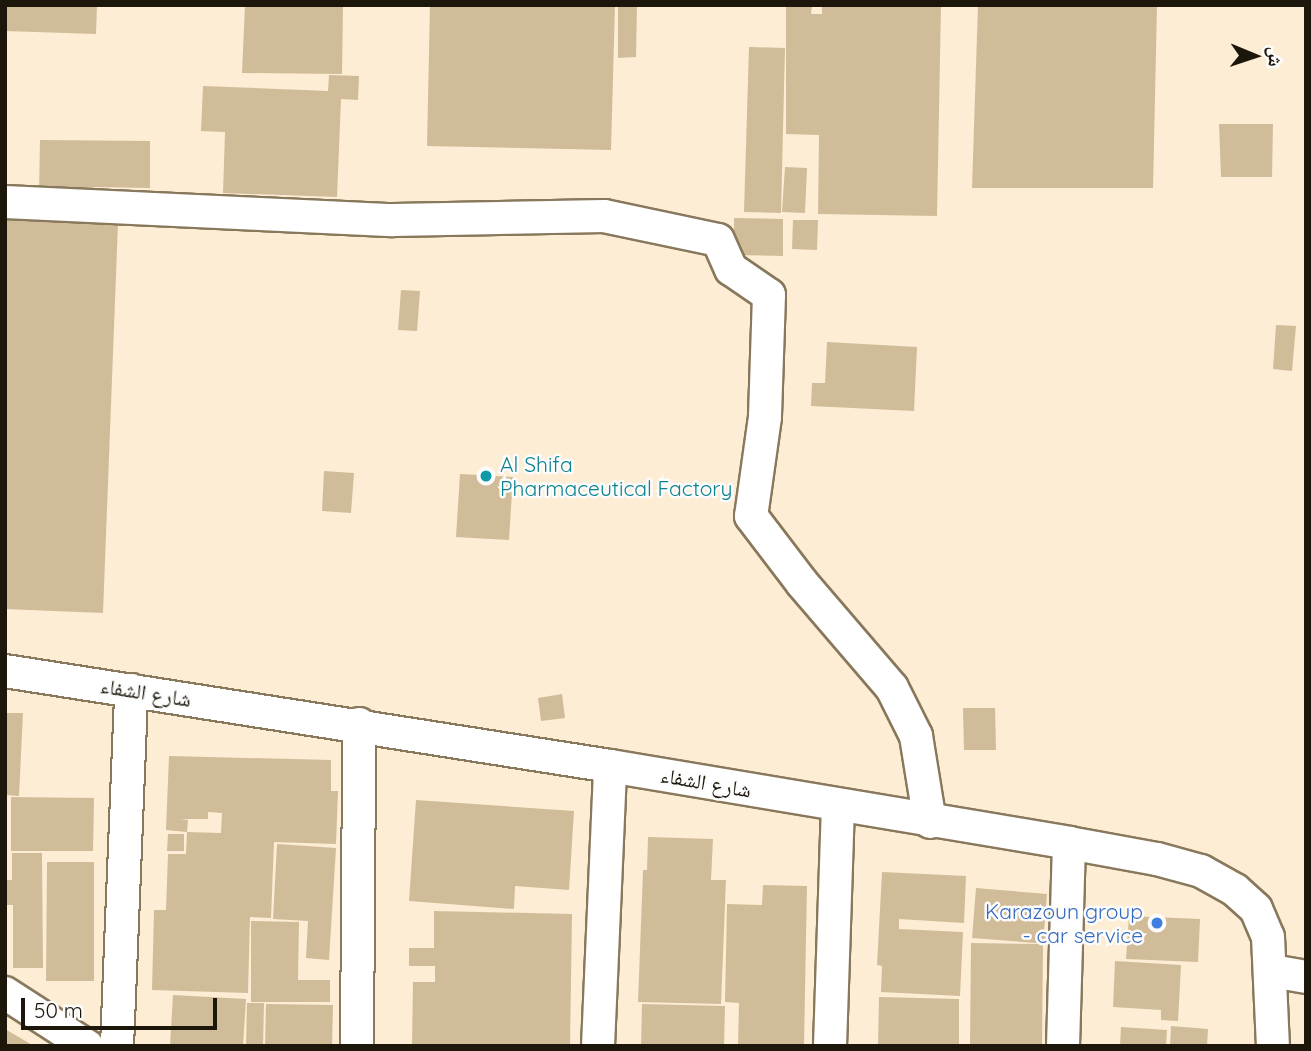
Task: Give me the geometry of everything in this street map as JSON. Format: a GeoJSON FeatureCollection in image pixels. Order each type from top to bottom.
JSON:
{"type":"FeatureCollection","features":[{"type":"Feature","properties":{"kind":"street"},"geometry":{"type":"LineString","coordinates":[[5,202],[393,220],[604,216],[718,240],[731,269],[769,295],[765,417],[751,516],[802,583],[892,688],[916,736],[930,822]]}},
{"type":"Feature","properties":{"kind":"street","name":"شارع الشفاء"},"geometry":{"type":"LineString","coordinates":[[5,671],[359,724],[930,822],[1069,843],[1157,859],[1201,871],[1235,890],[1256,909],[1268,937],[1272,971],[1273,1046]]}},
{"type":"Feature","properties":{"kind":"street"},"geometry":{"type":"LineString","coordinates":[[117,1046],[131,690]]}},
{"type":"Feature","properties":{"kind":"street"},"geometry":{"type":"LineString","coordinates":[[357,1046],[359,724]]}},
{"type":"Feature","properties":{"kind":"street"},"geometry":{"type":"LineString","coordinates":[[598,1046],[610,766]]}},
{"type":"Feature","properties":{"kind":"street"},"geometry":{"type":"LineString","coordinates":[[830,1046],[838,805]]}},
{"type":"Feature","properties":{"kind":"street"},"geometry":{"type":"LineString","coordinates":[[1063,1046],[1069,843]]}},
{"type":"Feature","properties":{"kind":"street"},"geometry":{"type":"LineString","coordinates":[[1272,971],[1306,977]]}},
{"type":"Feature","properties":{"kind":"street"},"geometry":{"type":"LineString","coordinates":[[5,993],[87,1046]]}},
{"type":"Feature","properties":{"kind":"building"},"geometry":{"type":"Polygon","coordinates":[[[5,5],[97,5],[96,34],[5,31],[5,5]]]}},
{"type":"Feature","properties":{"kind":"building"},"geometry":{"type":"Polygon","coordinates":[[[245,5],[343,5],[342,74],[242,73],[245,5]]]}},
{"type":"Feature","properties":{"kind":"building"},"geometry":{"type":"Polygon","coordinates":[[[430,5],[615,5],[611,150],[427,146],[430,5]]]}},
{"type":"Feature","properties":{"kind":"building"},"geometry":{"type":"Polygon","coordinates":[[[618,5],[637,5],[636,57],[618,58],[618,5]]]}},
{"type":"Feature","properties":{"kind":"building"},"geometry":{"type":"Polygon","coordinates":[[[786,5],[812,5],[811,14],[822,14],[822,5],[941,5],[937,216],[818,214],[819,135],[786,134],[786,5]]]}},
{"type":"Feature","properties":{"kind":"building"},"geometry":{"type":"Polygon","coordinates":[[[978,5],[1157,5],[1153,188],[972,188],[978,5]]]}},
{"type":"Feature","properties":{"kind":"building"},"geometry":{"type":"Polygon","coordinates":[[[749,47],[785,48],[781,213],[744,212],[749,47]]]}},
{"type":"Feature","properties":{"kind":"building"},"geometry":{"type":"Polygon","coordinates":[[[329,75],[359,76],[358,100],[341,99],[337,197],[223,193],[225,132],[201,131],[203,86],[328,91],[329,75]]]}},
{"type":"Feature","properties":{"kind":"building"},"geometry":{"type":"Polygon","coordinates":[[[1219,124],[1273,124],[1272,177],[1221,177],[1219,124]]]}},
{"type":"Feature","properties":{"kind":"building"},"geometry":{"type":"Polygon","coordinates":[[[40,140],[150,141],[150,188],[94,187],[93,195],[39,194],[40,140]]]}},
{"type":"Feature","properties":{"kind":"building"},"geometry":{"type":"Polygon","coordinates":[[[785,167],[807,168],[805,213],[782,212],[785,167]]]}},
{"type":"Feature","properties":{"kind":"building"},"geometry":{"type":"Polygon","coordinates":[[[734,218],[783,219],[783,256],[734,255],[734,218]]]}},
{"type":"Feature","properties":{"kind":"building"},"geometry":{"type":"Polygon","coordinates":[[[5,219],[118,223],[103,613],[5,609],[5,219]]]}},
{"type":"Feature","properties":{"kind":"building"},"geometry":{"type":"Polygon","coordinates":[[[793,220],[818,220],[817,250],[792,249],[793,220]]]}},
{"type":"Feature","properties":{"kind":"building"},"geometry":{"type":"Polygon","coordinates":[[[401,290],[420,291],[417,331],[398,330],[401,290]]]}},
{"type":"Feature","properties":{"kind":"building"},"geometry":{"type":"Polygon","coordinates":[[[1276,325],[1296,326],[1292,371],[1273,369],[1276,325]]]}},
{"type":"Feature","properties":{"kind":"building"},"geometry":{"type":"Polygon","coordinates":[[[827,342],[917,347],[914,411],[811,406],[812,383],[825,383],[827,342]]]}},
{"type":"Feature","properties":{"kind":"building"},"geometry":{"type":"Polygon","coordinates":[[[324,471],[354,473],[351,513],[322,511],[324,471]]]}},
{"type":"Feature","properties":{"kind":"building"},"geometry":{"type":"Polygon","coordinates":[[[460,474],[513,477],[509,540],[456,537],[460,474]]]}},
{"type":"Feature","properties":{"kind":"building"},"geometry":{"type":"Polygon","coordinates":[[[562,694],[565,718],[541,721],[538,698],[562,694]]]}},
{"type":"Feature","properties":{"kind":"building"},"geometry":{"type":"Polygon","coordinates":[[[963,708],[995,708],[996,750],[964,750],[963,708]]]}},
{"type":"Feature","properties":{"kind":"building"},"geometry":{"type":"Polygon","coordinates":[[[5,713],[23,713],[19,796],[5,795],[5,713]]]}},
{"type":"Feature","properties":{"kind":"building"},"geometry":{"type":"Polygon","coordinates":[[[169,756],[331,760],[331,791],[338,791],[336,844],[274,842],[271,918],[250,917],[248,993],[152,990],[154,910],[166,910],[168,854],[186,854],[187,832],[166,830],[169,756]],[[208,812],[208,819],[180,819],[188,820],[187,832],[221,833],[222,813],[208,812]]]}},
{"type":"Feature","properties":{"kind":"building"},"geometry":{"type":"Polygon","coordinates":[[[11,797],[94,798],[93,851],[11,851],[11,797]]]}},
{"type":"Feature","properties":{"kind":"building"},"geometry":{"type":"Polygon","coordinates":[[[416,800],[574,811],[569,890],[515,886],[514,909],[409,901],[416,800]]]}},
{"type":"Feature","properties":{"kind":"building"},"geometry":{"type":"Polygon","coordinates":[[[168,834],[184,834],[184,851],[167,851],[168,834]]]}},
{"type":"Feature","properties":{"kind":"building"},"geometry":{"type":"Polygon","coordinates":[[[648,837],[713,839],[711,880],[726,880],[721,1004],[638,1002],[643,870],[647,870],[648,837]]]}},
{"type":"Feature","properties":{"kind":"building"},"geometry":{"type":"Polygon","coordinates":[[[277,844],[336,848],[329,960],[306,958],[308,921],[273,919],[277,844]]]}},
{"type":"Feature","properties":{"kind":"building"},"geometry":{"type":"Polygon","coordinates":[[[12,853],[42,853],[43,968],[13,968],[13,905],[5,905],[5,880],[12,880],[12,853]]]}},
{"type":"Feature","properties":{"kind":"building"},"geometry":{"type":"Polygon","coordinates":[[[47,862],[94,862],[94,981],[46,981],[47,862]]]}},
{"type":"Feature","properties":{"kind":"building"},"geometry":{"type":"Polygon","coordinates":[[[882,872],[966,876],[964,923],[899,919],[899,929],[963,932],[960,996],[881,992],[882,966],[877,965],[882,872]]]}},
{"type":"Feature","properties":{"kind":"building"},"geometry":{"type":"Polygon","coordinates":[[[763,885],[807,886],[804,1046],[738,1046],[739,1003],[725,1002],[727,904],[762,905],[763,885]]]}},
{"type":"Feature","properties":{"kind":"building"},"geometry":{"type":"Polygon","coordinates":[[[976,888],[1047,894],[1044,932],[1050,932],[1049,944],[972,938],[976,888]]]}},
{"type":"Feature","properties":{"kind":"building"},"geometry":{"type":"Polygon","coordinates":[[[434,911],[572,914],[570,1046],[412,1046],[413,982],[435,982],[435,966],[409,966],[409,948],[434,948],[434,911]]]}},
{"type":"Feature","properties":{"kind":"building"},"geometry":{"type":"Polygon","coordinates":[[[1129,916],[1200,919],[1198,962],[1126,959],[1129,916]]]}},
{"type":"Feature","properties":{"kind":"building"},"geometry":{"type":"Polygon","coordinates":[[[251,921],[299,922],[298,980],[330,980],[330,1002],[251,1002],[251,921]]]}},
{"type":"Feature","properties":{"kind":"building"},"geometry":{"type":"Polygon","coordinates":[[[971,943],[1043,944],[1042,1046],[970,1046],[971,943]]]}},
{"type":"Feature","properties":{"kind":"building"},"geometry":{"type":"Polygon","coordinates":[[[1115,961],[1181,965],[1178,1021],[1161,1020],[1161,1010],[1113,1007],[1115,961]]]}},
{"type":"Feature","properties":{"kind":"building"},"geometry":{"type":"Polygon","coordinates":[[[173,995],[246,999],[243,1046],[170,1046],[173,995]]]}},
{"type":"Feature","properties":{"kind":"building"},"geometry":{"type":"Polygon","coordinates":[[[879,997],[959,999],[959,1046],[878,1046],[879,997]]]}},
{"type":"Feature","properties":{"kind":"building"},"geometry":{"type":"Polygon","coordinates":[[[247,1003],[264,1003],[263,1046],[246,1046],[247,1003]]]}},
{"type":"Feature","properties":{"kind":"building"},"geometry":{"type":"Polygon","coordinates":[[[266,1004],[333,1005],[332,1046],[265,1046],[266,1004]]]}},
{"type":"Feature","properties":{"kind":"building"},"geometry":{"type":"Polygon","coordinates":[[[642,1004],[725,1006],[724,1046],[641,1046],[642,1004]]]}},
{"type":"Feature","properties":{"kind":"building"},"geometry":{"type":"Polygon","coordinates":[[[1171,1026],[1208,1029],[1207,1046],[1170,1046],[1171,1026]]]}},
{"type":"Feature","properties":{"kind":"building"},"geometry":{"type":"Polygon","coordinates":[[[1121,1027],[1167,1030],[1166,1046],[1120,1046],[1121,1027]]]}},
{"type":"Feature","properties":{"kind":"building"},"geometry":{"type":"Polygon","coordinates":[[[5,1029],[34,1046],[5,1046],[5,1029]]]}},
{"type":"Feature","properties":{"kind":"place","name":"Al Shifa Pharmaceutical Factory"},"geometry":{"type":"Point","coordinates":[486,476]}},
{"type":"Feature","properties":{"kind":"place","name":"Karazoun group - car service"},"geometry":{"type":"Point","coordinates":[1157,923]}}]}
